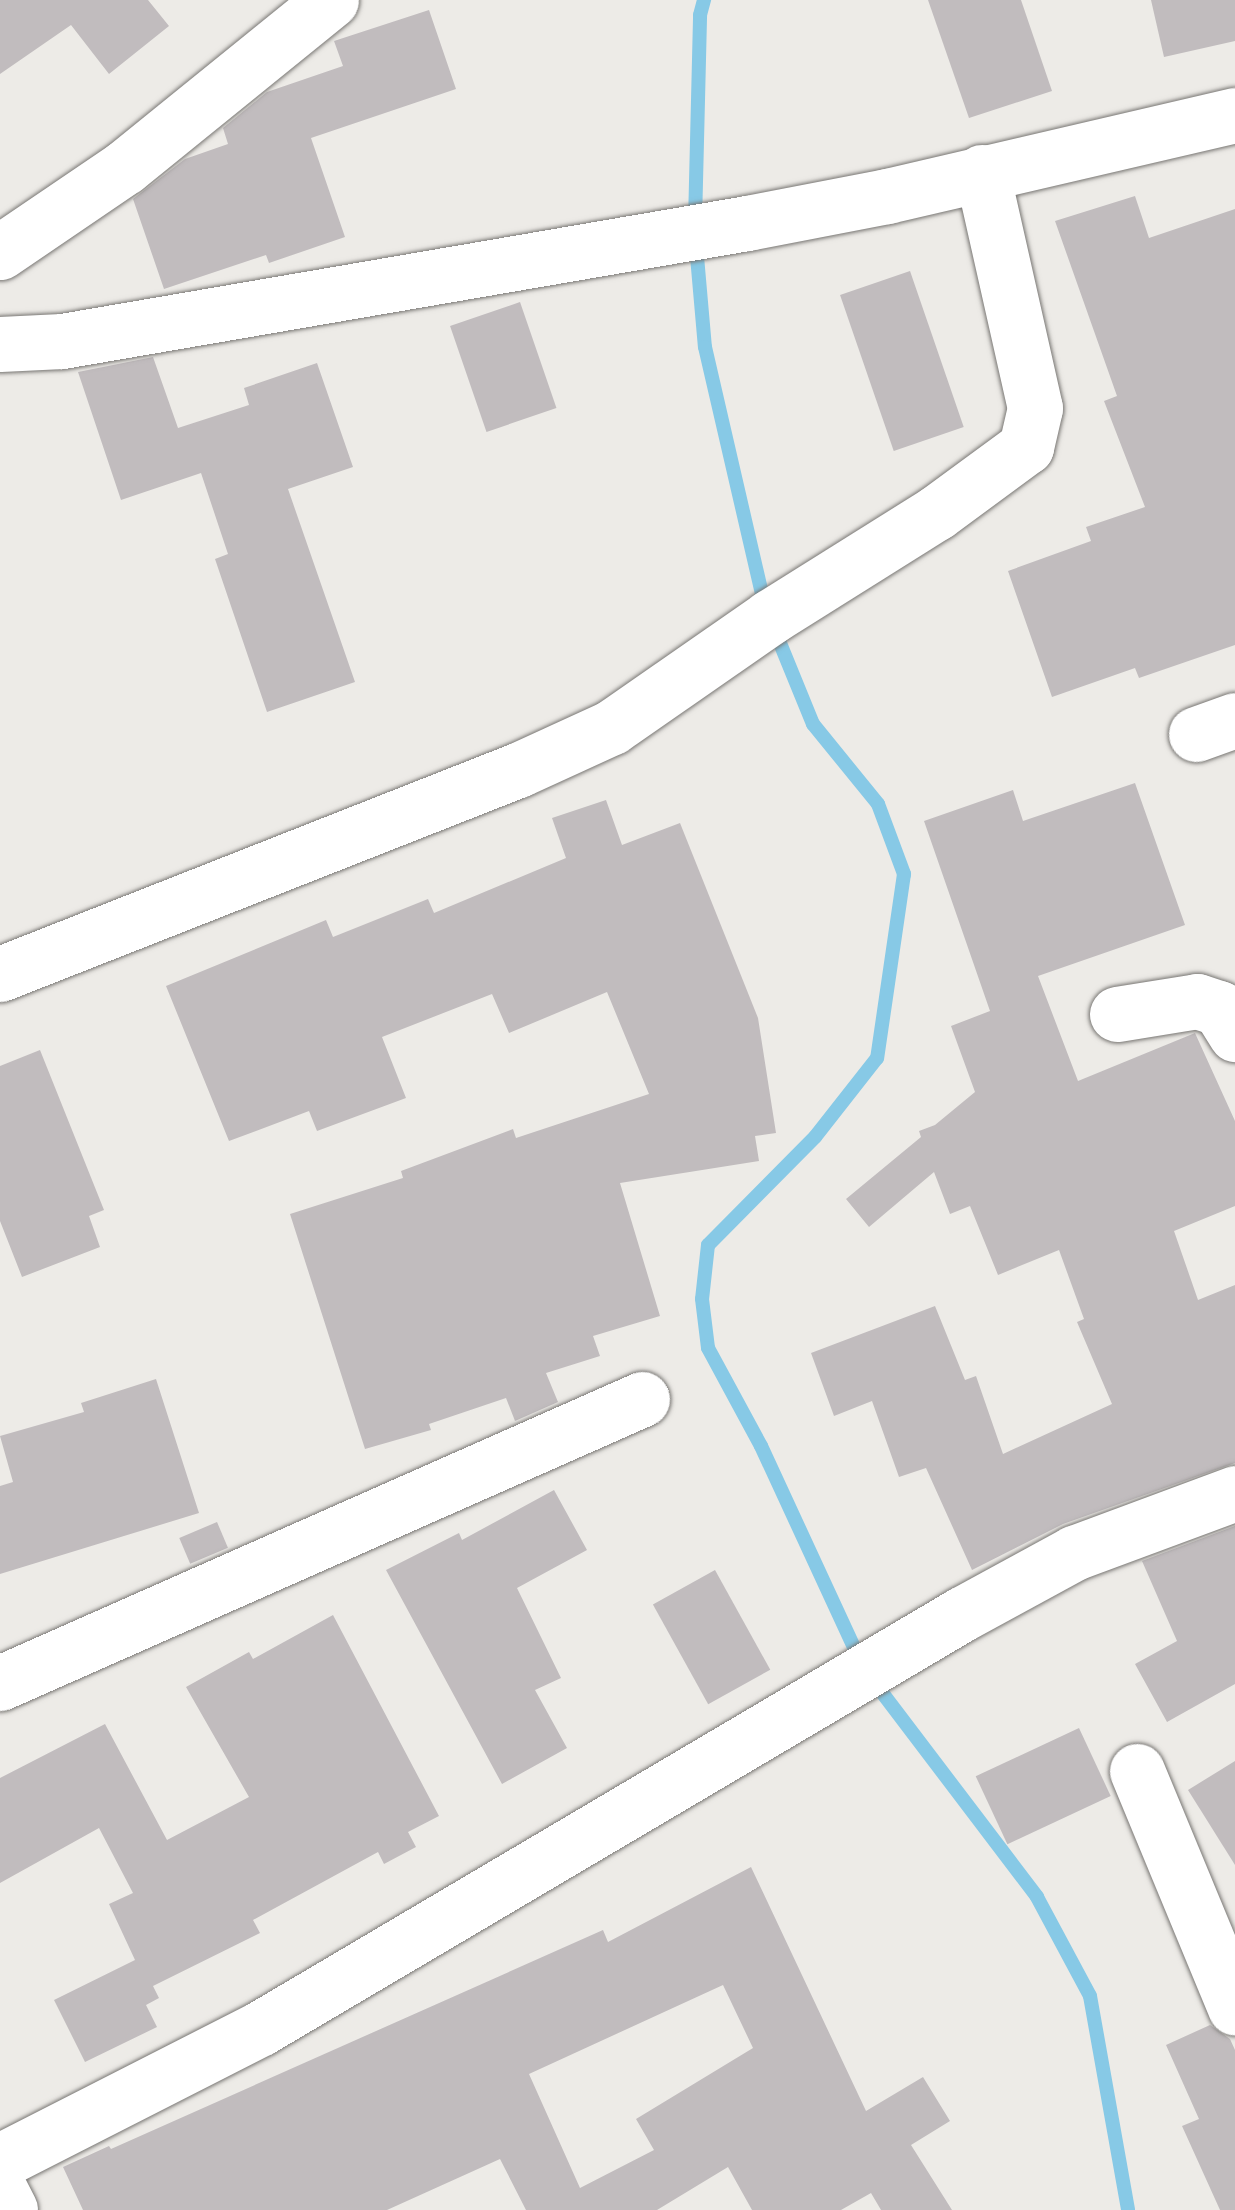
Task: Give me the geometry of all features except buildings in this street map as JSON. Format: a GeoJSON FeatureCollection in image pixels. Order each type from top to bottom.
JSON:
{"type":"FeatureCollection","features":[{"type":"Feature","properties":{"kind":"street"},"geometry":{"type":"LineString","coordinates":[[0,252],[124,167],[330,0]]}},
{"type":"Feature","properties":{"kind":"street"},"geometry":{"type":"LineString","coordinates":[[0,344],[62,342],[747,223],[1235,115]]}},
{"type":"Feature","properties":{"kind":"street"},"geometry":{"type":"LineString","coordinates":[[0,974],[518,770],[612,726],[770,616],[936,512],[1026,447],[1035,408],[982,172]]}},
{"type":"Feature","properties":{"kind":"street"},"geometry":{"type":"LineString","coordinates":[[1117,1014],[1197,1001],[1219,1008],[1235,1034]]}},
{"type":"Feature","properties":{"kind":"street"},"geometry":{"type":"LineString","coordinates":[[0,1683],[642,1399]]}},
{"type":"Feature","properties":{"kind":"street"},"geometry":{"type":"LineString","coordinates":[[0,2161],[262,2028],[994,1596],[1074,1554],[1235,1493]]}},
{"type":"Feature","properties":{"kind":"street"},"geometry":{"type":"LineString","coordinates":[[1137,1771],[1235,2008]]}},
{"type":"Feature","properties":{"kind":"street"},"geometry":{"type":"LineString","coordinates":[[0,2190],[10,2210]]}},
{"type":"Feature","properties":{"kind":"waterway"},"geometry":{"type":"LineString","coordinates":[[695,223],[700,15],[704,0]]}},
{"type":"Feature","properties":{"kind":"waterway"},"geometry":{"type":"LineString","coordinates":[[696,245],[705,347],[765,606]]}},
{"type":"Feature","properties":{"kind":"waterway"},"geometry":{"type":"LineString","coordinates":[[773,626],[813,724],[878,804],[904,874],[877,1058],[815,1137],[708,1245],[702,1299],[708,1348],[761,1446],[860,1660]]}},
{"type":"Feature","properties":{"kind":"waterway"},"geometry":{"type":"LineString","coordinates":[[871,1678],[1037,1897],[1090,1996],[1128,2210]]}}]}
